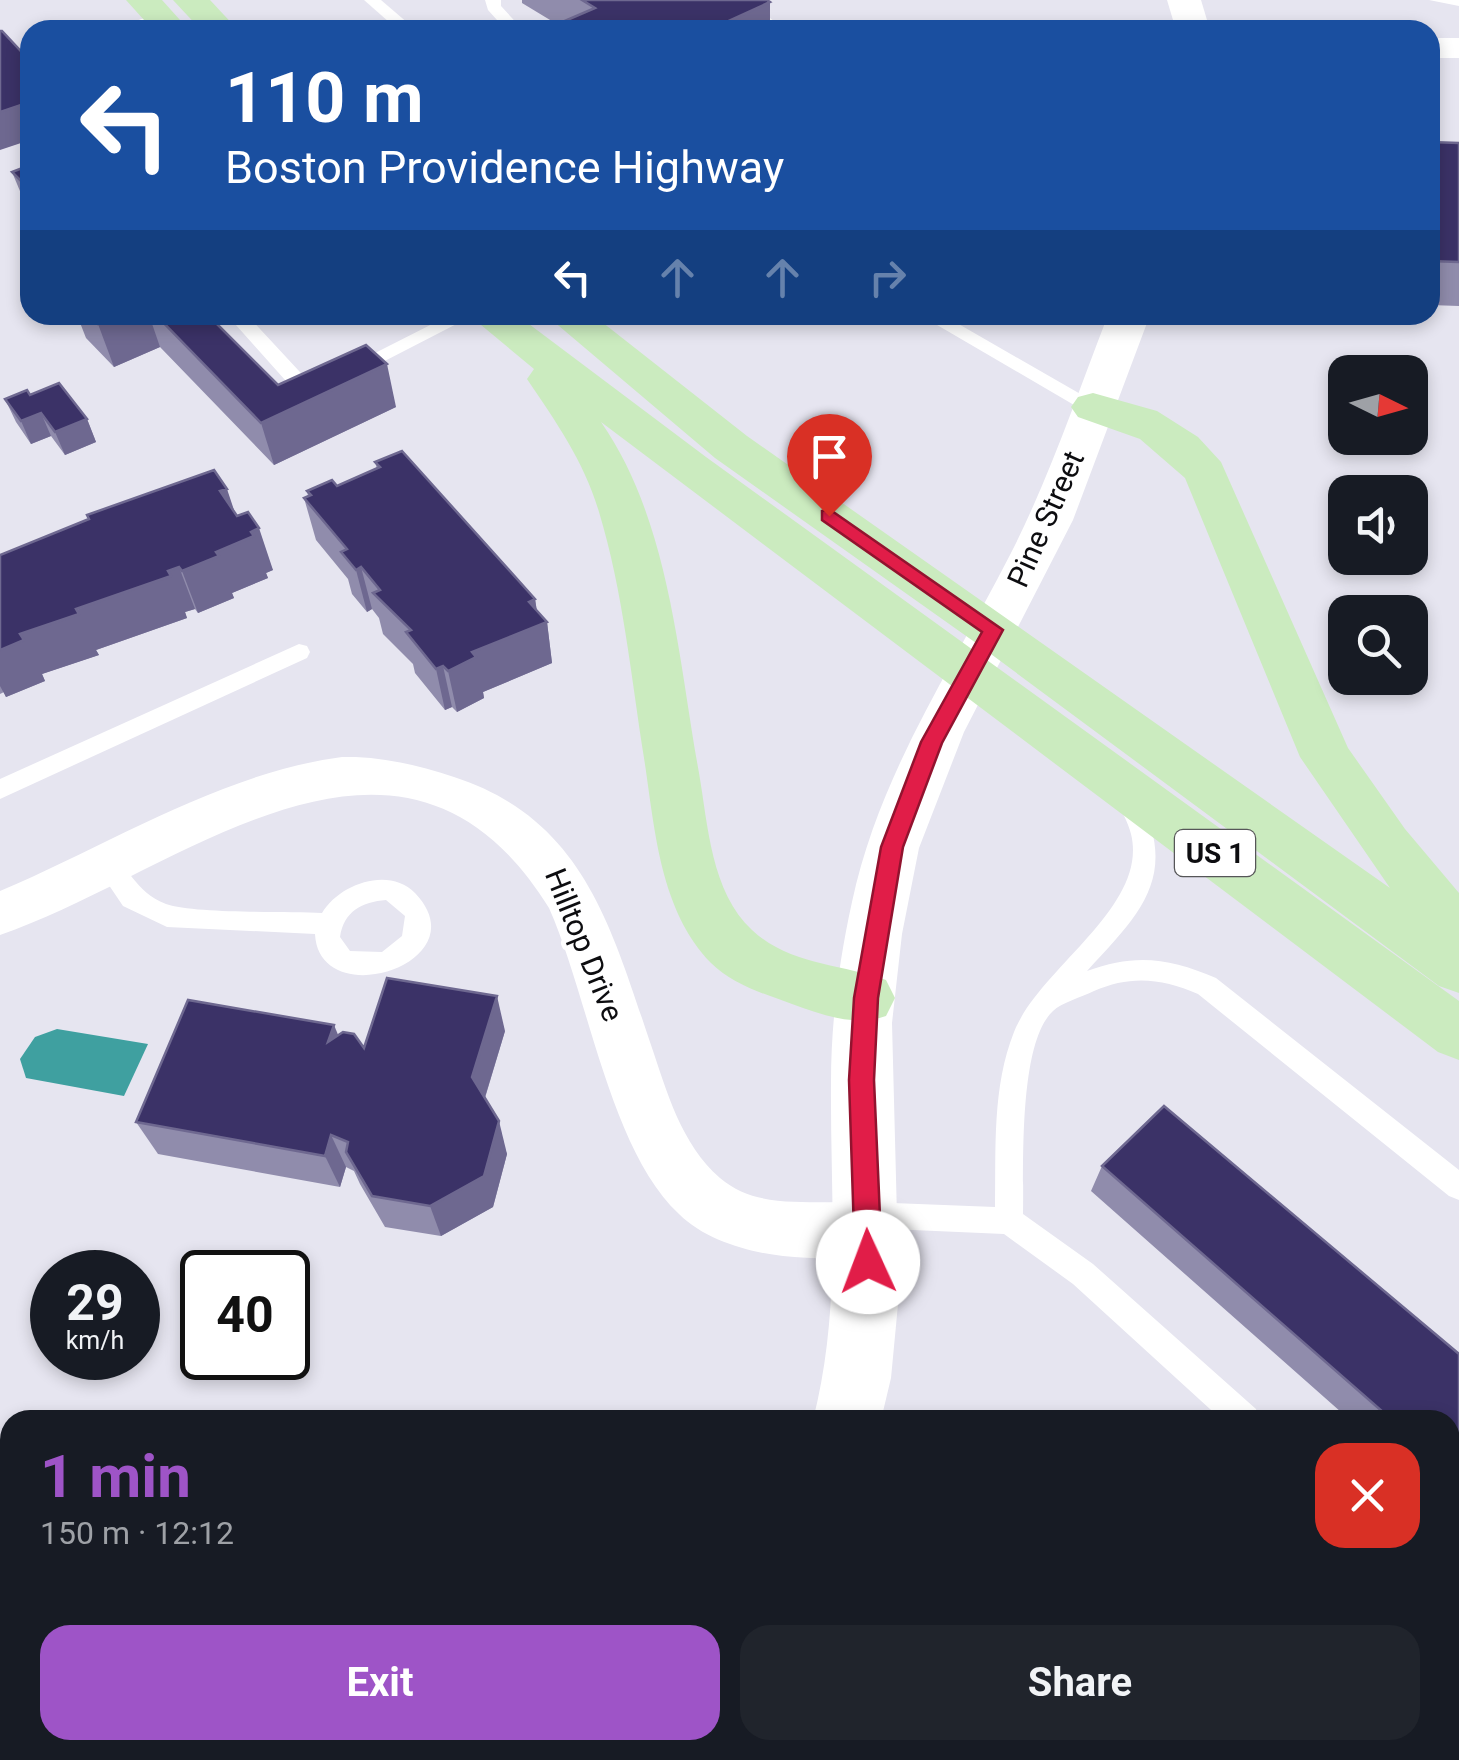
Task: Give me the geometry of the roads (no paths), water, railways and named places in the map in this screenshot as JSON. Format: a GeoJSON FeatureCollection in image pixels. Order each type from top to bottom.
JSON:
{"type":"FeatureCollection","features":[{"type":"Feature","properties":{"kind":"main road"},"geometry":{"type":"LineString","coordinates":[[190,0],[211,20]]}},
{"type":"Feature","properties":{"kind":"main road"},"geometry":{"type":"LineString","coordinates":[[493,325],[568,403],[598,452],[622,510],[640,582],[686,852],[704,912],[732,948],[772,972],[816,988],[866,998]]}},
{"type":"Feature","properties":{"kind":"main road","name":"US 1"},"geometry":{"type":"LineString","coordinates":[[496,325],[1459,969]]}},
{"type":"Feature","properties":{"kind":"main road","name":"US 1"},"geometry":{"type":"LineString","coordinates":[[579,325],[982,651],[1114,778],[1459,1034]]}},
{"type":"Feature","properties":{"kind":"main road"},"geometry":{"type":"LineString","coordinates":[[1093,406],[1144,422],[1172,437],[1205,473],[1326,757],[1375,830],[1459,932]]}},
{"type":"Feature","properties":{"kind":"street","name":"Pine Street"},"geometry":{"type":"LineString","coordinates":[[850,1410],[862,1374],[866,1336],[868,1223],[862,1080],[866,998],[892,847],[931,742],[1036,550],[1125,325]]}},
{"type":"Feature","properties":{"kind":"street","name":"Hilltop Drive"},"geometry":{"type":"LineString","coordinates":[[0,914],[220,812],[290,786],[342,776],[398,780],[447,791],[494,810],[533,840],[561,880],[588,940],[648,1116],[692,1187],[712,1206],[744,1221],[778,1228],[868,1223]]}},
{"type":"Feature","properties":{"kind":"lane"},"geometry":{"type":"LineString","coordinates":[[372,0],[396,20]]}},
{"type":"Feature","properties":{"kind":"lane"},"geometry":{"type":"LineString","coordinates":[[733,0],[764,20]]}},
{"type":"Feature","properties":{"kind":"lane"},"geometry":{"type":"LineString","coordinates":[[1436,0],[1459,0]]}},
{"type":"Feature","properties":{"kind":"lane"},"geometry":{"type":"LineString","coordinates":[[245,325],[309,394],[473,325]]}},
{"type":"Feature","properties":{"kind":"lane"},"geometry":{"type":"LineString","coordinates":[[947,325],[1093,406]]}},
{"type":"Feature","properties":{"kind":"lane"},"geometry":{"type":"LineString","coordinates":[[0,790],[299,652]]}},
{"type":"Feature","properties":{"kind":"lane"},"geometry":{"type":"LineString","coordinates":[[1009,1221],[1018,1057],[1029,1026],[1064,978],[1108,933],[1128,906],[1142,875],[1141,828],[1114,778]]}},
{"type":"Feature","properties":{"kind":"lane"},"geometry":{"type":"LineString","coordinates":[[108,866],[132,899],[168,916],[328,924]]}},
{"type":"Feature","properties":{"kind":"lane"},"geometry":{"type":"LineString","coordinates":[[1047,1002],[1115,970],[1142,966],[1184,974],[1207,986],[1459,1187]]}},
{"type":"Feature","properties":{"kind":"lane"},"geometry":{"type":"LineString","coordinates":[[868,1223],[1009,1221],[1083,1274],[1234,1410]]}},
{"type":"Feature","properties":{"kind":"water"},"geometry":{"type":"Polygon","coordinates":[[[57,1029],[148,1044],[124,1096],[26,1078],[20,1059],[35,1037],[57,1029]]]}}]}
